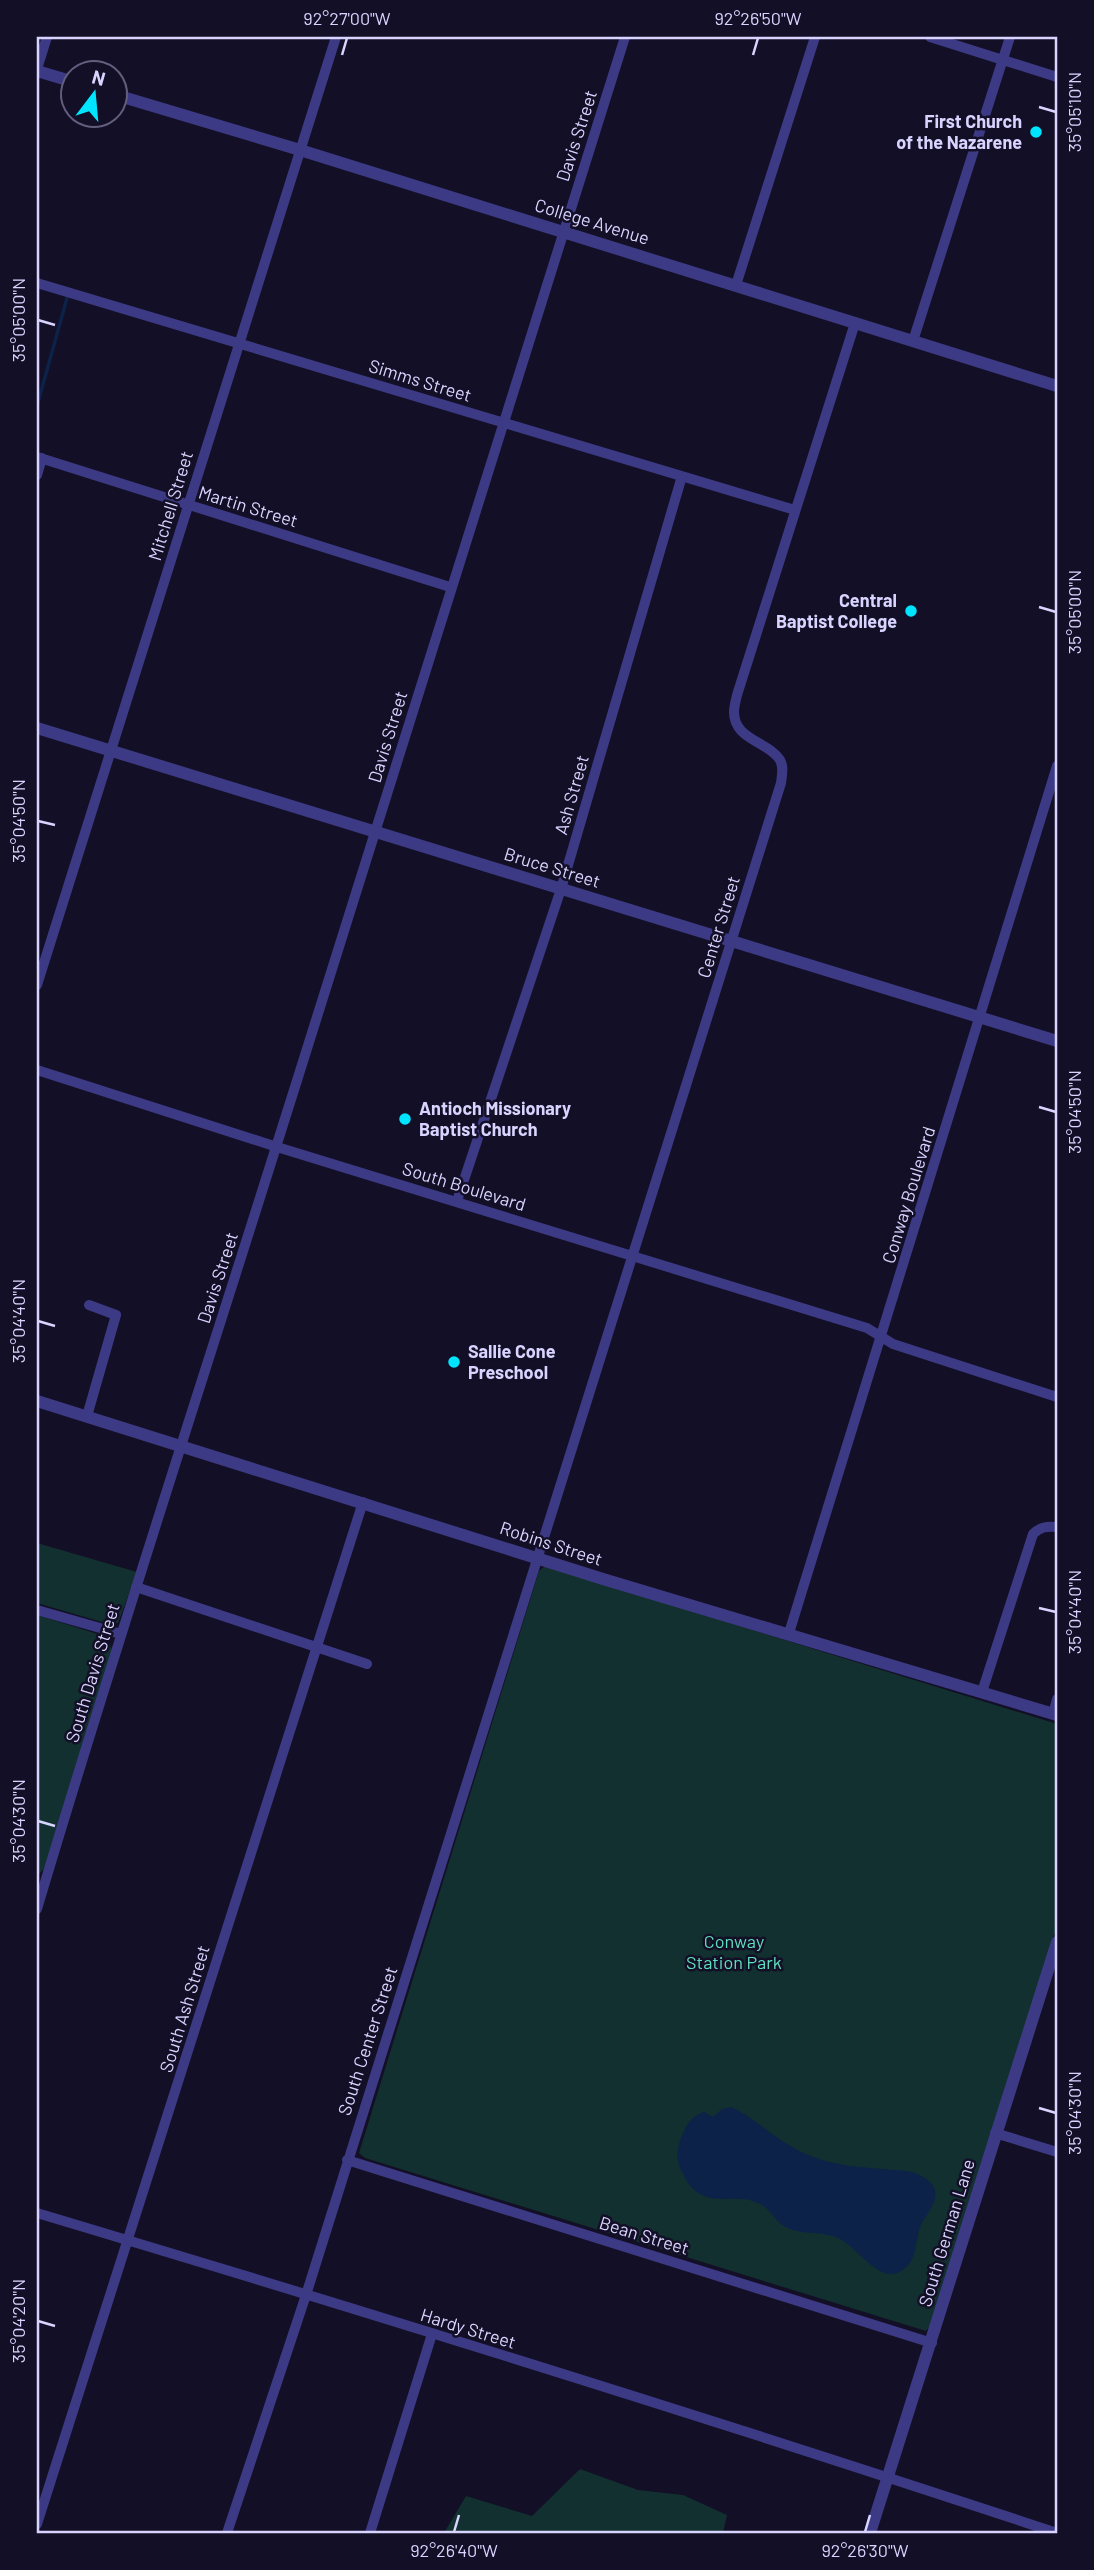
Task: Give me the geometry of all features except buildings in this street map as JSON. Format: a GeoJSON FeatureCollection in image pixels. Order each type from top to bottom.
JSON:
{"type":"FeatureCollection","features":[{"type":"Feature","properties":{"kind":"street"},"geometry":{"type":"LineString","coordinates":[[47,37],[37,70],[60,77]]}},
{"type":"Feature","properties":{"kind":"street","name":"Mitchell Street"},"geometry":{"type":"LineString","coordinates":[[37,985],[336,37]]}},
{"type":"Feature","properties":{"kind":"street","name":"Davis Street"},"geometry":{"type":"LineString","coordinates":[[181,1447],[625,37]]}},
{"type":"Feature","properties":{"kind":"street"},"geometry":{"type":"LineString","coordinates":[[736,285],[815,37]]}},
{"type":"Feature","properties":{"kind":"street"},"geometry":{"type":"LineString","coordinates":[[930,37],[1057,76]]}},
{"type":"Feature","properties":{"kind":"street"},"geometry":{"type":"LineString","coordinates":[[913,341],[1010,37]]}},
{"type":"Feature","properties":{"kind":"street","name":"College Avenue"},"geometry":{"type":"LineString","coordinates":[[130,98],[1057,386]]}},
{"type":"Feature","properties":{"kind":"street","name":"Simms Street"},"geometry":{"type":"LineString","coordinates":[[37,283],[795,510]]}},
{"type":"Feature","properties":{"kind":"street","name":"Center Street"},"geometry":{"type":"LineString","coordinates":[[539,1559],[783,771],[780,760],[745,734],[736,723],[734,712],[855,323]]}},
{"type":"Feature","properties":{"kind":"street"},"geometry":{"type":"LineString","coordinates":[[37,475],[39,457]]}},
{"type":"Feature","properties":{"kind":"street","name":"Martin Street"},"geometry":{"type":"LineString","coordinates":[[39,457],[450,587]]}},
{"type":"Feature","properties":{"kind":"street","name":"Ash Street"},"geometry":{"type":"LineString","coordinates":[[457,1201],[561,889],[682,476]]}},
{"type":"Feature","properties":{"kind":"street","name":"Bruce Street"},"geometry":{"type":"LineString","coordinates":[[37,728],[1057,1041]]}},
{"type":"Feature","properties":{"kind":"street","name":"Conway Boulevard"},"geometry":{"type":"LineString","coordinates":[[789,1633],[1057,766]]}},
{"type":"Feature","properties":{"kind":"street","name":"South Boulevard"},"geometry":{"type":"LineString","coordinates":[[37,1070],[276,1147],[867,1328],[893,1344],[1057,1397]]}},
{"type":"Feature","properties":{"kind":"street"},"geometry":{"type":"LineString","coordinates":[[87,1416],[116,1315],[89,1305]]}},
{"type":"Feature","properties":{"kind":"street","name":"Robins Street"},"geometry":{"type":"LineString","coordinates":[[37,1401],[539,1559],[1055,1715]]}},
{"type":"Feature","properties":{"kind":"street","name":"South Davis Street"},"geometry":{"type":"LineString","coordinates":[[37,1909],[40,1886],[181,1447]]}},
{"type":"Feature","properties":{"kind":"street","name":"South Ash Street"},"geometry":{"type":"LineString","coordinates":[[37,2525],[363,1502]]}},
{"type":"Feature","properties":{"kind":"street"},"geometry":{"type":"LineString","coordinates":[[982,1692],[1033,1534],[1046,1526],[1057,1527]]}},
{"type":"Feature","properties":{"kind":"street","name":"South Center Street"},"geometry":{"type":"LineString","coordinates":[[227,2533],[306,2295],[539,1559]]}},
{"type":"Feature","properties":{"kind":"street"},"geometry":{"type":"LineString","coordinates":[[136,1587],[367,1664]]}},
{"type":"Feature","properties":{"kind":"street"},"geometry":{"type":"LineString","coordinates":[[37,1610],[121,1634]]}},
{"type":"Feature","properties":{"kind":"street"},"geometry":{"type":"LineString","coordinates":[[1055,1715],[1057,1699]]}},
{"type":"Feature","properties":{"kind":"street","name":"South German Lane"},"geometry":{"type":"LineString","coordinates":[[870,2533],[1057,1942]]}},
{"type":"Feature","properties":{"kind":"street"},"geometry":{"type":"LineString","coordinates":[[995,2133],[1057,2152]]}},
{"type":"Feature","properties":{"kind":"street","name":"Bean Street"},"geometry":{"type":"LineString","coordinates":[[347,2160],[932,2343]]}},
{"type":"Feature","properties":{"kind":"street","name":"Hardy Street"},"geometry":{"type":"LineString","coordinates":[[37,2213],[888,2477],[1057,2533]]}},
{"type":"Feature","properties":{"kind":"street"},"geometry":{"type":"LineString","coordinates":[[370,2533],[432,2334]]}},
{"type":"Feature","properties":{"kind":"green space"},"geometry":{"type":"Polygon","coordinates":[[[37,1543],[137,1572],[118,1623],[109,1624],[37,1603],[37,1543]]]}},
{"type":"Feature","properties":{"kind":"green space","name":"Conway Station Park"},"geometry":{"type":"Polygon","coordinates":[[[545,1566],[1057,1724],[1057,1926],[930,2326],[926,2331],[365,2158],[359,2153],[539,1571],[545,1566]]]}},
{"type":"Feature","properties":{"kind":"green space"},"geometry":{"type":"Polygon","coordinates":[[[37,1615],[104,1636],[112,1651],[44,1869],[37,1876],[37,1615]]]}},
{"type":"Feature","properties":{"kind":"green space"},"geometry":{"type":"Polygon","coordinates":[[[580,2469],[638,2490],[683,2495],[727,2515],[723,2533],[444,2533],[466,2496],[532,2516],[580,2469]]]}},
{"type":"Feature","properties":{"kind":"water"},"geometry":{"type":"Polygon","coordinates":[[[731,2107],[803,2153],[846,2165],[912,2172],[931,2183],[935,2198],[920,2226],[913,2256],[905,2269],[897,2273],[882,2272],[836,2237],[790,2229],[762,2205],[741,2199],[710,2198],[691,2187],[678,2159],[679,2144],[685,2129],[699,2114],[704,2112],[713,2117],[722,2109],[731,2107]]]}},
{"type":"Feature","properties":{"kind":"waterway"},"geometry":{"type":"LineString","coordinates":[[37,406],[67,298]]}},
{"type":"Feature","properties":{"kind":"place","name":"First Church of the Nazarene"},"geometry":{"type":"Point","coordinates":[1036,132]}},
{"type":"Feature","properties":{"kind":"place","name":"Central Baptist College"},"geometry":{"type":"Point","coordinates":[911,611]}},
{"type":"Feature","properties":{"kind":"place","name":"Antioch Missionary Baptist Church"},"geometry":{"type":"Point","coordinates":[405,1119]}},
{"type":"Feature","properties":{"kind":"place","name":"Sallie Cone Preschool"},"geometry":{"type":"Point","coordinates":[454,1362]}}]}
